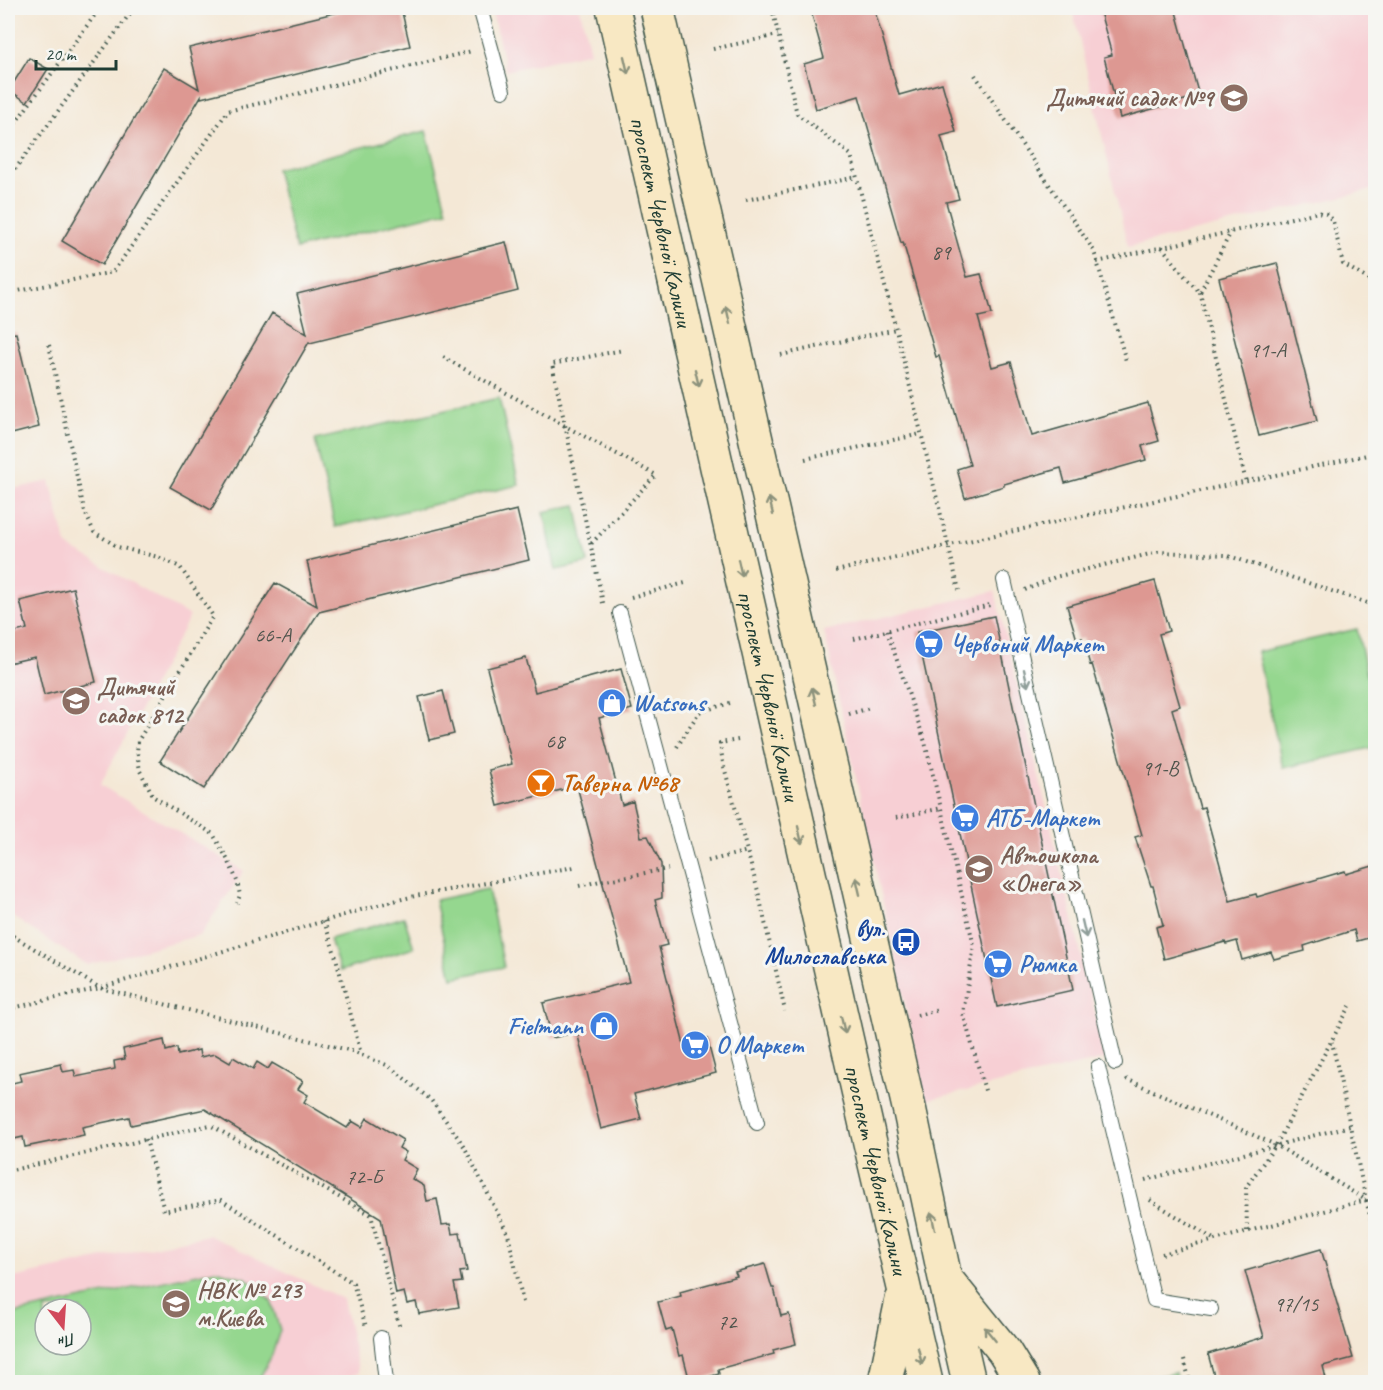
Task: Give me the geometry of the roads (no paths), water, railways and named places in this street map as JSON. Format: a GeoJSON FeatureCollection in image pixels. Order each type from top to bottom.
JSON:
{"type":"FeatureCollection","features":[{"type":"Feature","properties":{"kind":"main road","name":"проспект Червоної Калини"},"geometry":{"type":"LineString","coordinates":[[613,8],[926,1383]]}},
{"type":"Feature","properties":{"kind":"main road","name":"проспект Червоної Калини"},"geometry":{"type":"LineString","coordinates":[[657,8],[907,1101],[969,1383]]}},
{"type":"Feature","properties":{"kind":"main road"},"geometry":{"type":"LineString","coordinates":[[945,1278],[1004,1351],[1023,1383]]}},
{"type":"Feature","properties":{"kind":"main road"},"geometry":{"type":"LineString","coordinates":[[885,1383],[904,1290]]}},
{"type":"Feature","properties":{"kind":"lane"},"geometry":{"type":"LineString","coordinates":[[480,8],[503,91]]}},
{"type":"Feature","properties":{"kind":"lane"},"geometry":{"type":"LineString","coordinates":[[1004,580],[1115,1063]]}},
{"type":"Feature","properties":{"kind":"lane"},"geometry":{"type":"LineString","coordinates":[[617,607],[757,1123]]}},
{"type":"Feature","properties":{"kind":"lane"},"geometry":{"type":"LineString","coordinates":[[1098,1067],[1154,1300],[1211,1309]]}},
{"type":"Feature","properties":{"kind":"lane"},"geometry":{"type":"LineString","coordinates":[[381,1338],[386,1383]]}},
{"type":"Feature","properties":{"kind":"place","name":"Дитячий садок №9"},"geometry":{"type":"Point","coordinates":[1234,98]}},
{"type":"Feature","properties":{"kind":"place","name":"Червоний Маркет"},"geometry":{"type":"Point","coordinates":[929,644]}},
{"type":"Feature","properties":{"kind":"place","name":"Дитячий садок 812"},"geometry":{"type":"Point","coordinates":[76,701]}},
{"type":"Feature","properties":{"kind":"place","name":"Watsons"},"geometry":{"type":"Point","coordinates":[612,703]}},
{"type":"Feature","properties":{"kind":"place","name":"Таверна №68"},"geometry":{"type":"Point","coordinates":[541,783]}},
{"type":"Feature","properties":{"kind":"place","name":"АТБ-Маркет"},"geometry":{"type":"Point","coordinates":[965,818]}},
{"type":"Feature","properties":{"kind":"place","name":"Автошкола «Онега»"},"geometry":{"type":"Point","coordinates":[979,869]}},
{"type":"Feature","properties":{"kind":"place","name":"вул. Милославська"},"geometry":{"type":"Point","coordinates":[906,942]}},
{"type":"Feature","properties":{"kind":"place","name":"Рюмка"},"geometry":{"type":"Point","coordinates":[998,964]}},
{"type":"Feature","properties":{"kind":"place","name":"Fielmann"},"geometry":{"type":"Point","coordinates":[604,1026]}},
{"type":"Feature","properties":{"kind":"place","name":"О Маркет"},"geometry":{"type":"Point","coordinates":[695,1045]}},
{"type":"Feature","properties":{"kind":"place","name":"НВК № 293 м.Києва"},"geometry":{"type":"Point","coordinates":[176,1304]}}]}
